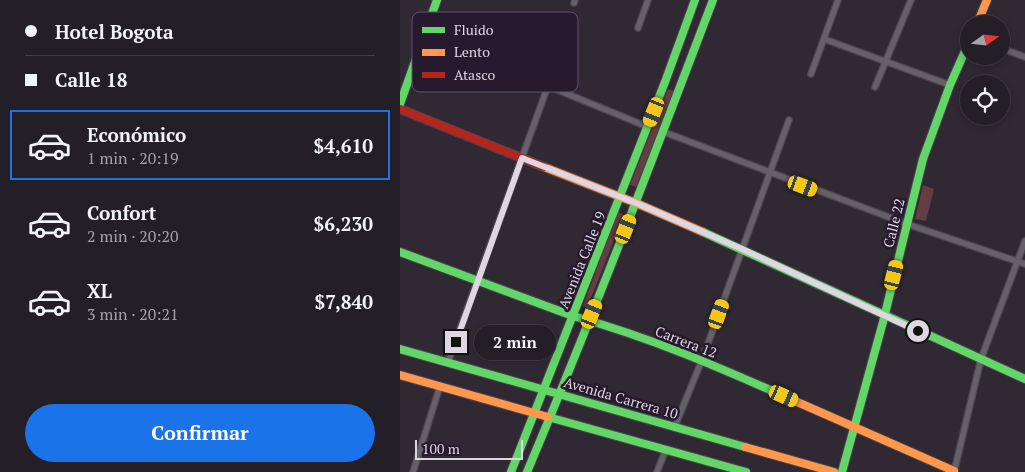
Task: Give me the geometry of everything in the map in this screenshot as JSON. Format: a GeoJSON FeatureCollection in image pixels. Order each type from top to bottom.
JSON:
{"type":"FeatureCollection","features":[{"type":"Feature","properties":{"kind":"main road"},"geometry":{"type":"LineString","coordinates":[[432,12],[436,0]]}},
{"type":"Feature","properties":{"kind":"main road","name":"Avenida Calle 19"},"geometry":{"type":"LineString","coordinates":[[511,472],[648,127],[695,0]]}},
{"type":"Feature","properties":{"kind":"main road","name":"Avenida Calle 19"},"geometry":{"type":"LineString","coordinates":[[527,472],[590,320],[664,132],[713,0]]}},
{"type":"Feature","properties":{"kind":"main road"},"geometry":{"type":"LineString","coordinates":[[981,15],[987,0]]}},
{"type":"Feature","properties":{"kind":"main road","name":"Calle 22"},"geometry":{"type":"LineString","coordinates":[[842,472],[928,145],[960,62]]}},
{"type":"Feature","properties":{"kind":"main road"},"geometry":{"type":"LineString","coordinates":[[400,104],[412,69]]}},
{"type":"Feature","properties":{"kind":"main road"},"geometry":{"type":"LineString","coordinates":[[400,109],[620,196],[742,249],[1025,379]]}},
{"type":"Feature","properties":{"kind":"main road","name":"Carrera 12"},"geometry":{"type":"LineString","coordinates":[[400,252],[573,316],[590,320],[702,360],[955,472]]}},
{"type":"Feature","properties":{"kind":"main road","name":"Avenida Carrera 10"},"geometry":{"type":"LineString","coordinates":[[400,349],[834,472]]}},
{"type":"Feature","properties":{"kind":"main road"},"geometry":{"type":"LineString","coordinates":[[400,375],[741,471]]}},
{"type":"Feature","properties":{"kind":"street"},"geometry":{"type":"LineString","coordinates":[[638,28],[648,0]]}},
{"type":"Feature","properties":{"kind":"street"},"geometry":{"type":"LineString","coordinates":[[811,74],[838,0]]}},
{"type":"Feature","properties":{"kind":"street"},"geometry":{"type":"LineString","coordinates":[[875,87],[911,0]]}},
{"type":"Feature","properties":{"kind":"street"},"geometry":{"type":"LineString","coordinates":[[824,39],[950,85]]}},
{"type":"Feature","properties":{"kind":"street"},"geometry":{"type":"LineString","coordinates":[[1010,51],[1025,56]]}},
{"type":"Feature","properties":{"kind":"street"},"geometry":{"type":"LineString","coordinates":[[448,362],[546,92]]}},
{"type":"Feature","properties":{"kind":"street"},"geometry":{"type":"LineString","coordinates":[[563,92],[648,127]]}},
{"type":"Feature","properties":{"kind":"street"},"geometry":{"type":"LineString","coordinates":[[675,426],[702,360],[789,120]]}},
{"type":"Feature","properties":{"kind":"street"},"geometry":{"type":"LineString","coordinates":[[664,132],[907,224],[1025,264]]}},
{"type":"Feature","properties":{"kind":"street"},"geometry":{"type":"LineString","coordinates":[[955,472],[981,359],[1025,241]]}},
{"type":"Feature","properties":{"kind":"street"},"geometry":{"type":"LineString","coordinates":[[413,472],[440,386]]}},
{"type":"Feature","properties":{"kind":"street"},"geometry":{"type":"LineString","coordinates":[[657,472],[666,449]]}},
{"type":"Feature","properties":{"kind":"shaded area"},"geometry":{"type":"Polygon","coordinates":[[[668,89],[674,91],[636,187],[630,185],[668,89]]]}},
{"type":"Feature","properties":{"kind":"shaded area"},"geometry":{"type":"Polygon","coordinates":[[[923,185],[934,189],[926,221],[915,219],[923,185]]]}},
{"type":"Feature","properties":{"kind":"shaded area"},"geometry":{"type":"Polygon","coordinates":[[[618,212],[624,215],[587,308],[583,306],[618,212]]]}},
{"type":"Feature","properties":{"kind":"traffic: fast"},"geometry":{"type":"LineString","coordinates":[[433,12],[437,0]]}},
{"type":"Feature","properties":{"kind":"traffic: fast"},"geometry":{"type":"LineString","coordinates":[[511,472],[665,82],[695,0]]}},
{"type":"Feature","properties":{"kind":"traffic: fast"},"geometry":{"type":"LineString","coordinates":[[527,472],[599,296],[713,0]]}},
{"type":"Feature","properties":{"kind":"traffic: fast"},"geometry":{"type":"LineString","coordinates":[[842,472],[883,322],[923,159],[960,62]]}},
{"type":"Feature","properties":{"kind":"traffic: fast"},"geometry":{"type":"LineString","coordinates":[[400,104],[412,70]]}},
{"type":"Feature","properties":{"kind":"traffic: fast"},"geometry":{"type":"LineString","coordinates":[[703,232],[1025,379]]}},
{"type":"Feature","properties":{"kind":"traffic: fast"},"geometry":{"type":"LineString","coordinates":[[400,252],[573,316],[658,344],[795,401]]}},
{"type":"Feature","properties":{"kind":"traffic: fast"},"geometry":{"type":"LineString","coordinates":[[400,349],[745,447]]}},
{"type":"Feature","properties":{"kind":"traffic: fast"},"geometry":{"type":"LineString","coordinates":[[548,417],[746,472]]}},
{"type":"Feature","properties":{"kind":"traffic: slow"},"geometry":{"type":"LineString","coordinates":[[981,15],[987,0]]}},
{"type":"Feature","properties":{"kind":"traffic: slow"},"geometry":{"type":"LineString","coordinates":[[544,167],[703,232]]}},
{"type":"Feature","properties":{"kind":"traffic: slow"},"geometry":{"type":"LineString","coordinates":[[400,375],[548,417]]}},
{"type":"Feature","properties":{"kind":"traffic: slow"},"geometry":{"type":"LineString","coordinates":[[795,401],[954,471]]}},
{"type":"Feature","properties":{"kind":"traffic: slow"},"geometry":{"type":"LineString","coordinates":[[745,447],[834,472]]}},
{"type":"Feature","properties":{"kind":"traffic: jam"},"geometry":{"type":"LineString","coordinates":[[400,109],[544,167]]}},
{"type":"Feature","properties":{"kind":"route"},"geometry":{"type":"LineString","coordinates":[[456,342],[522,158],[641,205],[742,249],[918,331]]}}]}
